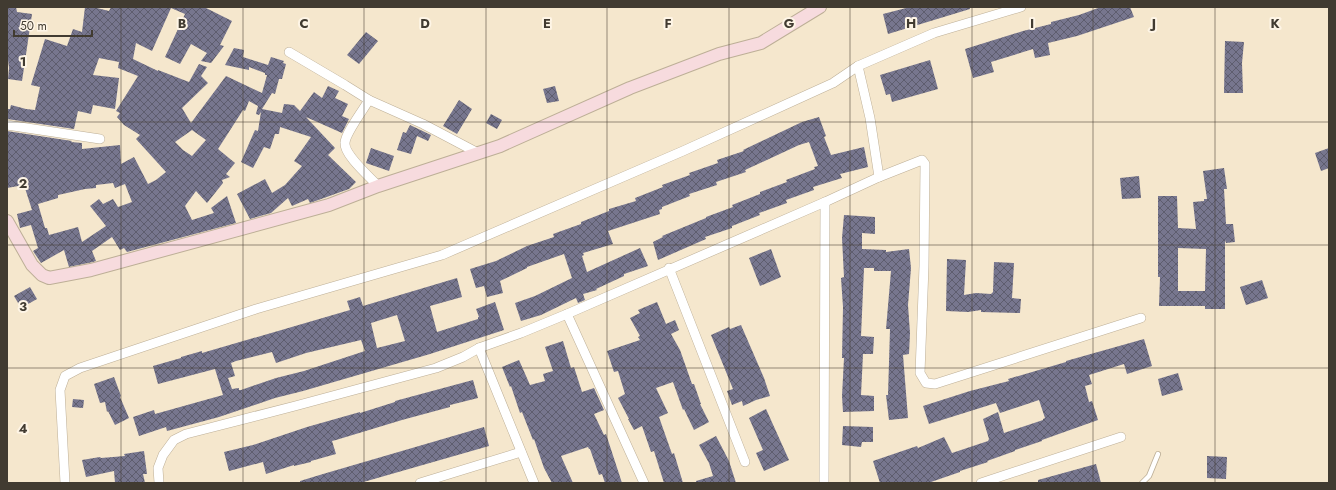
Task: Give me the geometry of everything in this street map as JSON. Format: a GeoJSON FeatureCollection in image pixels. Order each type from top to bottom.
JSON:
{"type":"FeatureCollection","features":[{"type":"Feature","properties":{"kind":"street"},"geometry":{"type":"LineString","coordinates":[[7,221],[32,266],[42,275],[49,278],[91,270],[329,205],[378,186],[500,146],[630,88],[719,54],[761,43],[820,7]]}},
{"type":"Feature","properties":{"kind":"street"},"geometry":{"type":"LineString","coordinates":[[65,483],[60,390],[65,376],[80,368],[256,309],[442,255],[683,151],[833,83],[858,66],[934,33],[1021,7]]}},
{"type":"Feature","properties":{"kind":"street"},"geometry":{"type":"LineString","coordinates":[[289,52],[369,100],[424,124],[478,153]]}},
{"type":"Feature","properties":{"kind":"street"},"geometry":{"type":"LineString","coordinates":[[858,66],[870,118],[878,177]]}},
{"type":"Feature","properties":{"kind":"street"},"geometry":{"type":"LineString","coordinates":[[369,100],[347,136],[344,144],[347,153],[378,186]]}},
{"type":"Feature","properties":{"kind":"street"},"geometry":{"type":"LineString","coordinates":[[7,125],[100,139]]}},
{"type":"Feature","properties":{"kind":"street"},"geometry":{"type":"LineString","coordinates":[[159,483],[158,468],[163,455],[174,440],[186,434],[436,368],[463,358],[479,348],[567,314],[669,268],[825,202],[878,177],[922,160],[925,164],[920,373],[926,383],[935,384],[1141,318]]}},
{"type":"Feature","properties":{"kind":"street"},"geometry":{"type":"LineString","coordinates":[[824,483],[825,202]]}},
{"type":"Feature","properties":{"kind":"street"},"geometry":{"type":"LineString","coordinates":[[669,268],[745,462]]}},
{"type":"Feature","properties":{"kind":"street"},"geometry":{"type":"LineString","coordinates":[[567,314],[644,483]]}},
{"type":"Feature","properties":{"kind":"street"},"geometry":{"type":"LineString","coordinates":[[479,348],[534,483]]}},
{"type":"Feature","properties":{"kind":"street"},"geometry":{"type":"LineString","coordinates":[[981,483],[1121,437]]}},
{"type":"Feature","properties":{"kind":"street"},"geometry":{"type":"LineString","coordinates":[[420,483],[521,452]]}},
{"type":"Feature","properties":{"kind":"lane"},"geometry":{"type":"LineString","coordinates":[[1142,483],[1149,476],[1158,454]]}},
{"type":"Feature","properties":{"kind":"building"},"geometry":{"type":"Polygon","coordinates":[[[16,7],[17,12],[32,14],[22,81],[8,79],[7,8],[16,7]]]}},
{"type":"Feature","properties":{"kind":"building"},"geometry":{"type":"Polygon","coordinates":[[[85,7],[93,7],[109,11],[111,7],[204,7],[232,21],[220,45],[224,46],[211,63],[201,61],[207,53],[191,44],[180,64],[165,57],[185,14],[171,8],[152,51],[136,43],[133,59],[158,71],[189,82],[199,64],[207,67],[201,76],[208,83],[182,108],[191,123],[226,76],[262,93],[267,75],[265,75],[265,73],[249,67],[249,70],[225,65],[234,48],[244,50],[243,57],[268,65],[271,57],[284,61],[283,63],[286,64],[282,79],[279,79],[275,94],[272,93],[262,109],[282,113],[284,104],[294,105],[300,111],[314,92],[322,98],[328,86],[339,91],[335,98],[348,104],[342,116],[349,119],[342,133],[306,117],[335,148],[328,155],[356,182],[349,189],[310,203],[308,199],[292,206],[288,198],[271,213],[250,219],[237,194],[265,179],[272,193],[285,185],[302,166],[294,161],[311,137],[280,127],[279,134],[275,134],[270,149],[264,147],[253,168],[241,162],[255,130],[258,131],[261,112],[259,115],[256,114],[258,106],[249,101],[245,111],[243,110],[218,149],[235,163],[226,174],[230,177],[222,180],[223,183],[207,203],[196,191],[185,206],[192,220],[214,213],[211,208],[227,196],[236,223],[127,252],[124,248],[120,250],[112,237],[92,251],[96,261],[69,267],[64,250],[41,263],[33,251],[38,248],[31,225],[20,228],[17,214],[32,210],[24,185],[7,188],[7,131],[82,143],[82,149],[120,145],[121,164],[134,157],[148,184],[166,172],[136,139],[140,135],[124,125],[117,117],[120,113],[116,111],[138,76],[118,68],[119,62],[99,58],[93,75],[119,78],[115,109],[93,105],[91,114],[78,111],[74,129],[7,119],[7,109],[10,109],[11,105],[35,110],[40,87],[31,85],[45,39],[67,46],[73,29],[82,32],[85,7]],[[192,130],[175,142],[192,156],[206,140],[192,130]],[[113,183],[96,185],[96,188],[58,195],[58,198],[38,204],[45,228],[47,228],[49,235],[78,227],[82,242],[106,226],[90,206],[99,199],[103,204],[113,199],[118,207],[132,202],[125,184],[115,188],[113,183]]]}},
{"type":"Feature","properties":{"kind":"building"},"geometry":{"type":"Polygon","coordinates":[[[910,7],[970,7],[970,9],[888,34],[883,14],[910,7]]]}},
{"type":"Feature","properties":{"kind":"building"},"geometry":{"type":"Polygon","coordinates":[[[1101,7],[1130,7],[1134,17],[1077,36],[1048,43],[1050,55],[1035,58],[1033,49],[991,62],[994,72],[973,78],[965,49],[1051,24],[1051,22],[1079,15],[1101,7]]]}},
{"type":"Feature","properties":{"kind":"building"},"geometry":{"type":"Polygon","coordinates":[[[366,32],[378,41],[359,64],[347,55],[366,32]]]}},
{"type":"Feature","properties":{"kind":"building"},"geometry":{"type":"Polygon","coordinates":[[[1225,41],[1244,42],[1242,63],[1243,93],[1224,93],[1225,41]]]}},
{"type":"Feature","properties":{"kind":"building"},"geometry":{"type":"Polygon","coordinates":[[[930,60],[938,89],[892,102],[890,94],[886,95],[880,75],[930,60]]]}},
{"type":"Feature","properties":{"kind":"building"},"geometry":{"type":"Polygon","coordinates":[[[555,86],[559,101],[547,103],[543,89],[555,86]]]}},
{"type":"Feature","properties":{"kind":"building"},"geometry":{"type":"Polygon","coordinates":[[[459,100],[472,109],[457,134],[443,126],[459,100]]]}},
{"type":"Feature","properties":{"kind":"building"},"geometry":{"type":"Polygon","coordinates":[[[491,114],[502,120],[497,129],[486,123],[491,114]]]}},
{"type":"Feature","properties":{"kind":"building"},"geometry":{"type":"Polygon","coordinates":[[[819,117],[826,136],[824,137],[831,155],[864,147],[868,167],[840,174],[842,178],[813,187],[814,190],[786,200],[787,203],[759,213],[760,215],[732,226],[732,228],[705,237],[706,239],[658,260],[653,242],[663,237],[662,236],[733,207],[732,205],[787,182],[786,180],[815,169],[814,167],[818,166],[809,142],[799,145],[745,170],[746,172],[716,182],[717,185],[689,194],[690,196],[662,207],[662,209],[659,210],[660,214],[608,231],[613,244],[583,253],[584,255],[582,256],[587,272],[640,248],[648,266],[624,274],[624,276],[596,289],[597,290],[583,294],[585,300],[578,303],[576,298],[541,315],[521,321],[515,303],[535,296],[572,278],[564,254],[527,267],[500,281],[503,293],[487,297],[484,286],[476,288],[470,269],[496,261],[527,246],[554,237],[553,234],[581,224],[581,222],[609,211],[609,209],[636,201],[635,198],[663,187],[662,185],[690,175],[689,173],[718,163],[717,160],[744,151],[743,150],[802,122],[819,117]]]}},
{"type":"Feature","properties":{"kind":"building"},"geometry":{"type":"Polygon","coordinates":[[[410,125],[431,135],[428,141],[417,136],[411,154],[397,150],[403,132],[406,133],[410,125]]]}},
{"type":"Feature","properties":{"kind":"building"},"geometry":{"type":"Polygon","coordinates":[[[371,148],[394,156],[389,171],[366,163],[371,148]]]}},
{"type":"Feature","properties":{"kind":"building"},"geometry":{"type":"Polygon","coordinates":[[[1329,148],[1329,168],[1321,171],[1315,153],[1329,148]]]}},
{"type":"Feature","properties":{"kind":"building"},"geometry":{"type":"Polygon","coordinates":[[[1224,168],[1227,189],[1224,189],[1226,224],[1233,224],[1235,242],[1226,243],[1226,240],[1225,243],[1225,309],[1205,309],[1205,306],[1159,306],[1160,277],[1158,277],[1158,196],[1177,196],[1178,228],[1196,229],[1193,202],[1204,201],[1204,199],[1207,199],[1203,171],[1224,168]],[[1178,248],[1178,291],[1205,291],[1206,249],[1178,248]]]}},
{"type":"Feature","properties":{"kind":"building"},"geometry":{"type":"Polygon","coordinates":[[[1139,176],[1141,198],[1122,199],[1120,178],[1139,176]]]}},
{"type":"Feature","properties":{"kind":"building"},"geometry":{"type":"Polygon","coordinates":[[[844,215],[875,217],[875,234],[862,233],[862,249],[886,250],[886,252],[909,249],[911,268],[908,305],[910,333],[909,354],[903,355],[908,418],[889,420],[886,395],[888,395],[890,329],[886,329],[891,271],[874,271],[874,268],[864,268],[861,336],[874,337],[873,354],[863,354],[861,395],[874,396],[874,411],[843,412],[842,396],[844,358],[842,358],[843,307],[841,278],[844,277],[842,238],[844,215]]]}},
{"type":"Feature","properties":{"kind":"building"},"geometry":{"type":"Polygon","coordinates":[[[771,249],[781,277],[760,286],[749,258],[771,249]]]}},
{"type":"Feature","properties":{"kind":"building"},"geometry":{"type":"Polygon","coordinates":[[[947,259],[966,260],[964,295],[976,293],[991,294],[993,292],[994,262],[1014,263],[1012,298],[1021,299],[1020,313],[981,312],[981,310],[968,312],[946,311],[947,259]]]}},
{"type":"Feature","properties":{"kind":"building"},"geometry":{"type":"Polygon","coordinates":[[[457,278],[462,297],[430,306],[437,332],[478,319],[479,317],[476,309],[495,302],[504,330],[430,354],[275,398],[219,417],[167,431],[166,427],[139,436],[133,417],[154,410],[155,414],[223,395],[215,369],[158,384],[153,366],[350,310],[347,301],[360,297],[363,306],[457,278]],[[397,315],[371,323],[377,348],[405,341],[397,315]],[[361,340],[306,353],[276,363],[272,352],[236,361],[231,363],[235,376],[228,378],[232,389],[239,388],[239,390],[241,390],[365,351],[361,340]]]}},
{"type":"Feature","properties":{"kind":"building"},"geometry":{"type":"Polygon","coordinates":[[[1262,280],[1268,298],[1246,305],[1240,287],[1262,280]]]}},
{"type":"Feature","properties":{"kind":"building"},"geometry":{"type":"Polygon","coordinates":[[[30,287],[37,299],[21,308],[14,296],[30,287]]]}},
{"type":"Feature","properties":{"kind":"building"},"geometry":{"type":"Polygon","coordinates":[[[657,302],[666,324],[675,320],[679,330],[671,334],[680,350],[692,384],[694,384],[700,404],[709,422],[694,430],[684,409],[683,410],[673,382],[656,388],[668,413],[659,417],[672,454],[674,453],[683,483],[664,483],[654,451],[651,452],[642,426],[634,430],[618,398],[625,394],[618,371],[614,372],[607,351],[640,340],[638,337],[640,336],[630,318],[640,313],[638,310],[657,302]]]}},
{"type":"Feature","properties":{"kind":"building"},"geometry":{"type":"Polygon","coordinates":[[[741,325],[764,378],[770,396],[743,406],[742,401],[732,405],[727,391],[733,389],[711,335],[729,327],[730,329],[741,325]]]}},
{"type":"Feature","properties":{"kind":"building"},"geometry":{"type":"Polygon","coordinates":[[[1144,339],[1152,366],[1127,374],[1124,364],[1089,375],[1092,384],[1085,386],[1089,402],[1092,401],[1098,420],[931,482],[932,483],[880,483],[873,461],[917,446],[918,448],[944,437],[952,453],[988,441],[989,439],[983,419],[998,412],[1004,433],[1045,418],[1039,400],[1000,413],[996,403],[929,424],[923,406],[970,391],[1009,381],[1008,379],[1066,361],[1144,339]]]}},
{"type":"Feature","properties":{"kind":"building"},"geometry":{"type":"Polygon","coordinates":[[[563,341],[571,368],[574,367],[582,392],[594,388],[604,410],[594,414],[604,435],[606,434],[622,483],[605,483],[602,474],[599,475],[588,447],[561,456],[573,483],[552,483],[544,468],[534,439],[533,440],[522,412],[520,413],[511,386],[510,387],[502,367],[519,360],[530,385],[545,381],[543,374],[553,371],[545,347],[563,341]]]}},
{"type":"Feature","properties":{"kind":"building"},"geometry":{"type":"Polygon","coordinates":[[[1178,373],[1183,390],[1162,396],[1158,379],[1178,373]]]}},
{"type":"Feature","properties":{"kind":"building"},"geometry":{"type":"Polygon","coordinates":[[[114,377],[121,396],[120,397],[129,418],[115,425],[108,411],[107,412],[105,402],[100,403],[94,384],[114,377]]]}},
{"type":"Feature","properties":{"kind":"building"},"geometry":{"type":"Polygon","coordinates":[[[473,380],[478,398],[332,441],[336,454],[266,474],[263,462],[229,471],[224,452],[253,445],[307,427],[360,413],[395,401],[473,380]]]}},
{"type":"Feature","properties":{"kind":"building"},"geometry":{"type":"Polygon","coordinates":[[[73,399],[84,400],[83,408],[72,407],[73,399]]]}},
{"type":"Feature","properties":{"kind":"building"},"geometry":{"type":"Polygon","coordinates":[[[766,409],[789,460],[764,471],[756,453],[763,450],[749,418],[766,409]]]}},
{"type":"Feature","properties":{"kind":"building"},"geometry":{"type":"Polygon","coordinates":[[[843,426],[873,427],[873,442],[862,442],[861,447],[842,445],[843,426]]]}},
{"type":"Feature","properties":{"kind":"building"},"geometry":{"type":"Polygon","coordinates":[[[484,427],[489,446],[360,483],[300,483],[300,481],[323,474],[484,427]]]}},
{"type":"Feature","properties":{"kind":"building"},"geometry":{"type":"Polygon","coordinates":[[[716,436],[729,461],[736,483],[696,483],[696,481],[713,476],[709,463],[699,445],[716,436]]]}},
{"type":"Feature","properties":{"kind":"building"},"geometry":{"type":"Polygon","coordinates":[[[144,451],[147,474],[143,474],[145,483],[115,483],[114,471],[86,477],[82,460],[100,457],[125,456],[124,454],[144,451]]]}},
{"type":"Feature","properties":{"kind":"building"},"geometry":{"type":"Polygon","coordinates":[[[1207,456],[1227,457],[1226,479],[1207,478],[1207,456]]]}},
{"type":"Feature","properties":{"kind":"building"},"geometry":{"type":"Polygon","coordinates":[[[1096,464],[1101,483],[1038,483],[1038,480],[1096,464]]]}}]}
